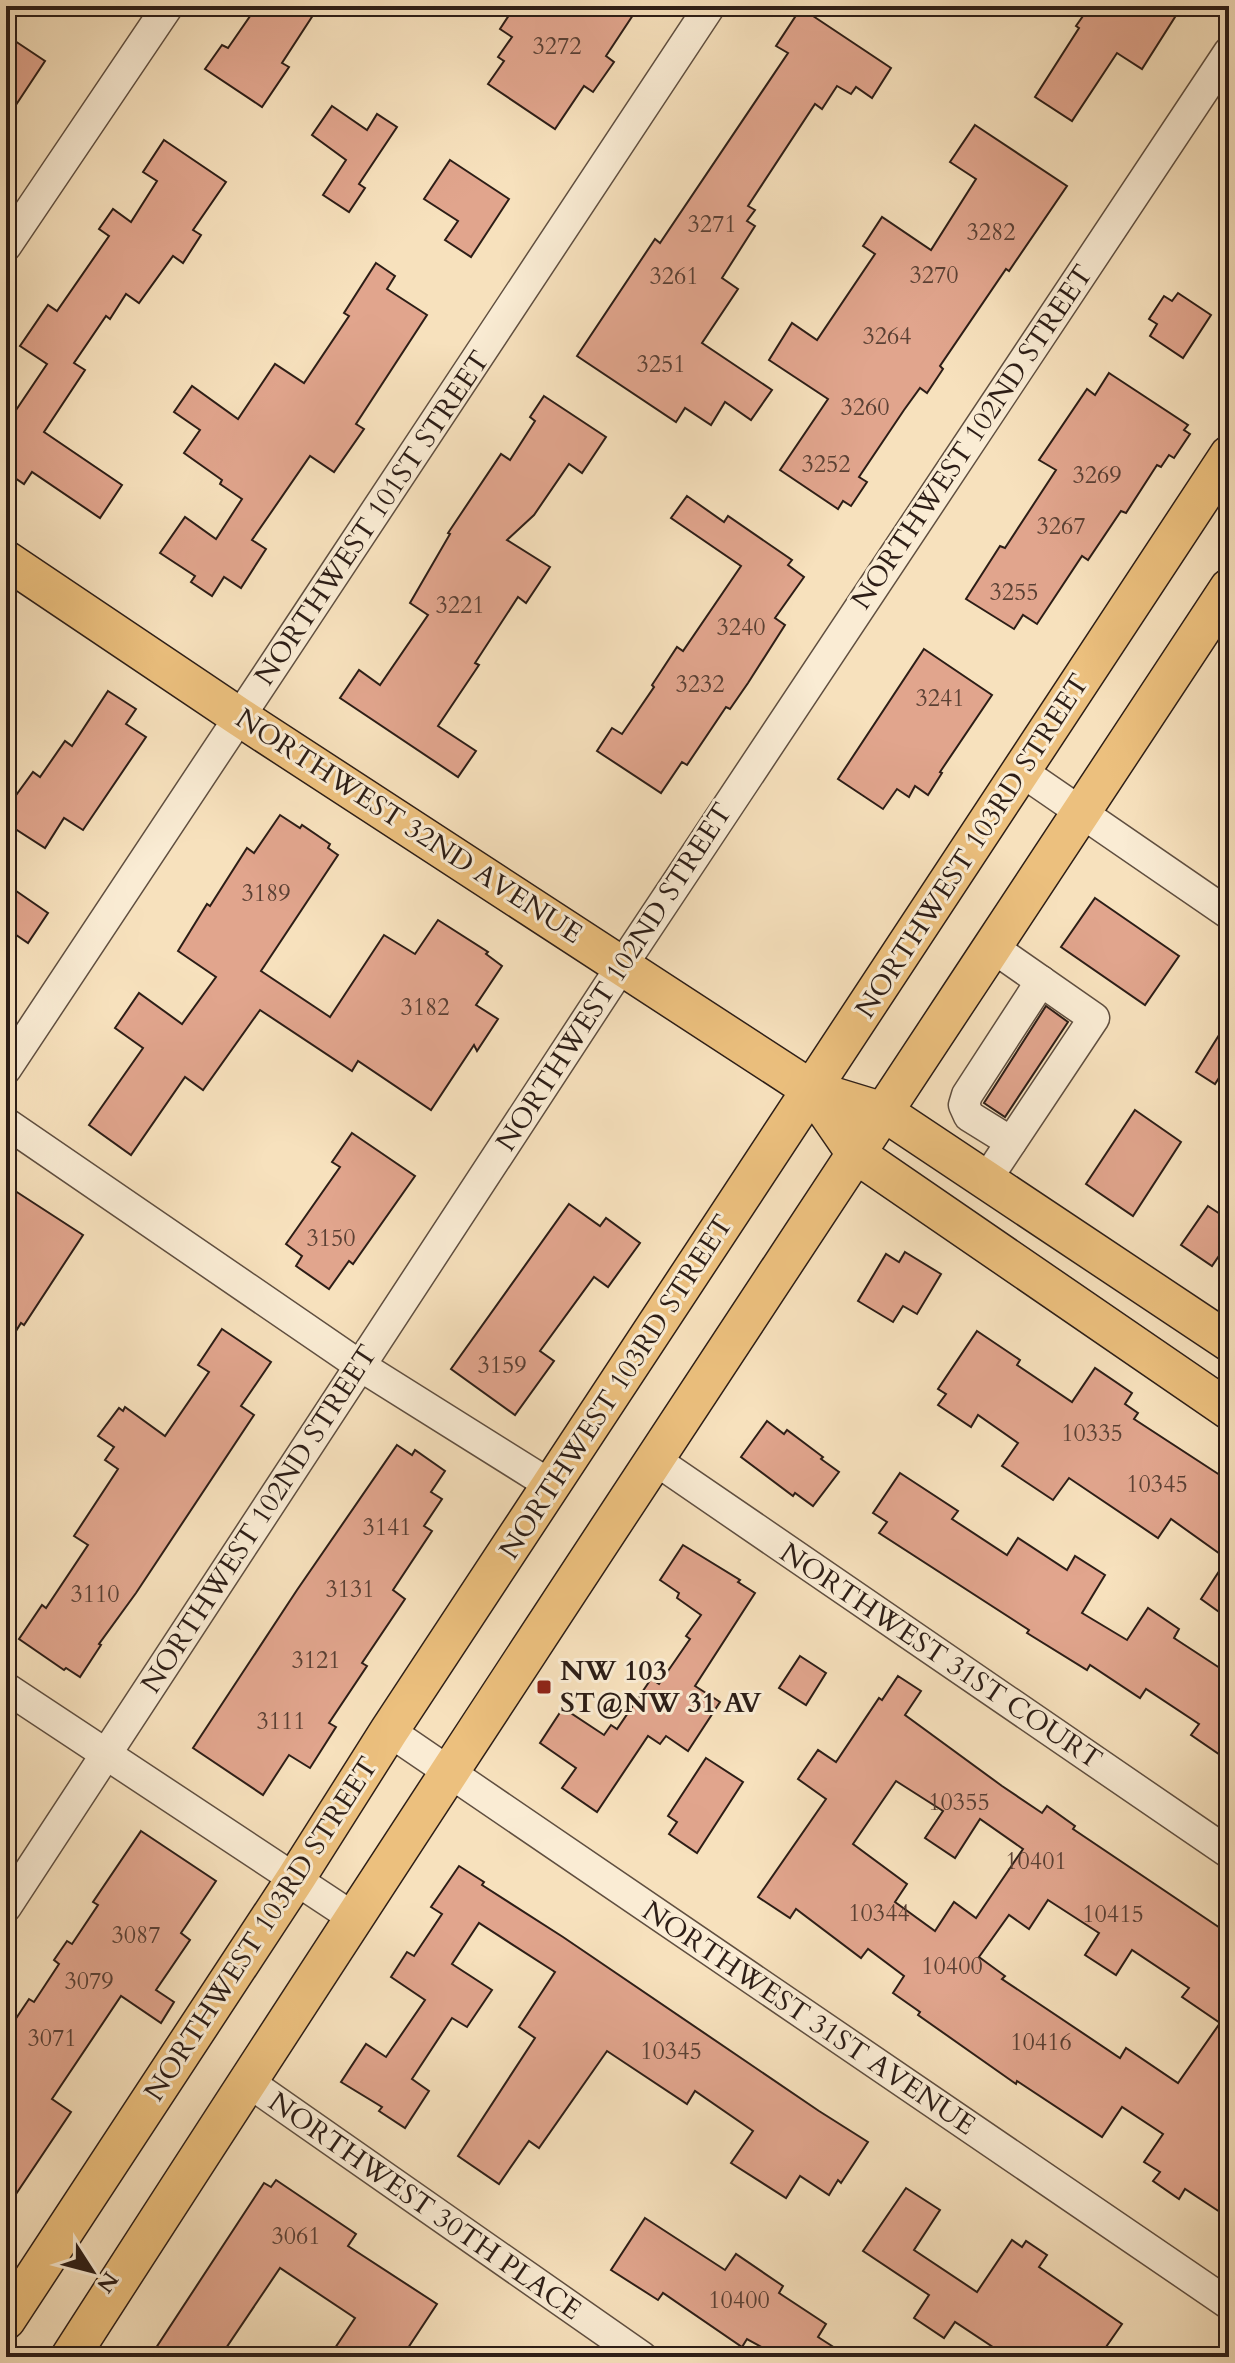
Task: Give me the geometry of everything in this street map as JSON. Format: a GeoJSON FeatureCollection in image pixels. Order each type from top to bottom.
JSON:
{"type":"FeatureCollection","features":[{"type":"Feature","properties":{"kind":"main road","name":"NORTHWEST 103RD STREET"},"geometry":{"type":"LineString","coordinates":[[6,2320],[389,1731],[1021,771],[1227,464]]}},
{"type":"Feature","properties":{"kind":"main road","name":"NORTHWEST 32ND AVENUE"},"geometry":{"type":"LineString","coordinates":[[6,560],[238,716],[812,1090],[884,1112],[1229,1342]]}},
{"type":"Feature","properties":{"kind":"main road"},"geometry":{"type":"LineString","coordinates":[[70,2357],[654,1459],[1229,588]]}},
{"type":"Feature","properties":{"kind":"main road","name":"NORTHWEST 32ND AVENUE"},"geometry":{"type":"LineString","coordinates":[[812,1090],[856,1154],[1229,1410]]}},
{"type":"Feature","properties":{"kind":"street"},"geometry":{"type":"LineString","coordinates":[[6,246],[168,6]]}},
{"type":"Feature","properties":{"kind":"street","name":"NORTHWEST 101ST STREET"},"geometry":{"type":"LineString","coordinates":[[6,1069],[238,716],[511,311],[710,6]]}},
{"type":"Feature","properties":{"kind":"street","name":"NORTHWEST 102ND STREET"},"geometry":{"type":"LineString","coordinates":[[6,1907],[623,964],[1229,52]]}},
{"type":"Feature","properties":{"kind":"street"},"geometry":{"type":"LineString","coordinates":[[1021,771],[1229,914]]}},
{"type":"Feature","properties":{"kind":"street"},"geometry":{"type":"LineString","coordinates":[[986,1180],[1094,1018],[992,947]]}},
{"type":"Feature","properties":{"kind":"street"},"geometry":{"type":"LineString","coordinates":[[1011,1142],[969,1116],[964,1105],[967,1095],[1041,981]]}},
{"type":"Feature","properties":{"kind":"street"},"geometry":{"type":"LineString","coordinates":[[6,1123],[359,1365],[552,1486]]}},
{"type":"Feature","properties":{"kind":"street","name":"NORTHWEST 31ST COURT"},"geometry":{"type":"LineString","coordinates":[[654,1459],[1229,1853]]}},
{"type":"Feature","properties":{"kind":"street"},"geometry":{"type":"LineString","coordinates":[[6,1688],[354,1918]]}},
{"type":"Feature","properties":{"kind":"street","name":"NORTHWEST 31ST AVENUE"},"geometry":{"type":"LineString","coordinates":[[389,1731],[1229,2304]]}},
{"type":"Feature","properties":{"kind":"street","name":"NORTHWEST 30TH PLACE"},"geometry":{"type":"LineString","coordinates":[[247,2081],[642,2357]]}},
{"type":"Feature","properties":{"kind":"building"},"geometry":{"type":"Polygon","coordinates":[[[257,6],[319,6],[282,63],[289,67],[262,107],[205,69],[222,45],[228,48],[257,6]]]}},
{"type":"Feature","properties":{"kind":"building"},"geometry":{"type":"Polygon","coordinates":[[[515,6],[639,6],[606,56],[614,62],[593,92],[584,86],[555,129],[488,84],[504,61],[498,57],[512,37],[500,29],[515,6]]]}},
{"type":"Feature","properties":{"kind":"building"},"geometry":{"type":"Polygon","coordinates":[[[1090,6],[1182,6],[1142,69],[1117,53],[1072,121],[1035,97],[1090,6]]]}},
{"type":"Feature","properties":{"kind":"building"},"geometry":{"type":"Polygon","coordinates":[[[801,8],[891,68],[872,98],[856,87],[851,94],[837,86],[822,109],[815,104],[748,206],[755,210],[747,221],[755,226],[722,278],[738,289],[702,343],[772,390],[751,420],[725,402],[711,425],[685,408],[676,422],[577,356],[655,239],[660,243],[788,53],[776,46],[801,8]]]}},
{"type":"Feature","properties":{"kind":"building"},"geometry":{"type":"Polygon","coordinates":[[[6,35],[45,61],[6,120],[6,35]]]}},
{"type":"Feature","properties":{"kind":"building"},"geometry":{"type":"Polygon","coordinates":[[[332,106],[367,130],[377,114],[397,127],[359,184],[365,188],[349,212],[323,195],[346,160],[312,135],[332,106]]]}},
{"type":"Feature","properties":{"kind":"building"},"geometry":{"type":"Polygon","coordinates":[[[975,125],[1067,186],[940,366],[943,369],[927,393],[920,388],[904,410],[859,477],[867,482],[851,506],[843,501],[838,509],[780,470],[828,399],[769,360],[792,323],[817,340],[875,254],[863,246],[882,217],[931,250],[976,179],[950,162],[975,125]]]}},
{"type":"Feature","properties":{"kind":"building"},"geometry":{"type":"Polygon","coordinates":[[[164,140],[226,182],[193,230],[201,235],[183,263],[173,256],[139,303],[126,294],[110,319],[106,316],[74,363],[85,370],[44,432],[122,485],[100,518],[32,472],[24,484],[6,472],[6,425],[47,364],[20,346],[48,305],[57,311],[109,236],[99,229],[113,209],[131,222],[157,181],[143,172],[164,140]]]}},
{"type":"Feature","properties":{"kind":"building"},"geometry":{"type":"Polygon","coordinates":[[[450,160],[509,199],[471,257],[445,240],[458,221],[424,199],[450,160]]]}},
{"type":"Feature","properties":{"kind":"building"},"geometry":{"type":"Polygon","coordinates":[[[376,263],[395,276],[387,289],[427,315],[356,424],[364,429],[334,472],[310,456],[252,540],[266,549],[241,588],[224,577],[212,596],[191,582],[195,576],[160,553],[185,517],[216,539],[242,499],[220,484],[222,480],[184,453],[200,430],[174,412],[192,386],[238,419],[275,364],[304,383],[349,316],[344,313],[376,263]]]}},
{"type":"Feature","properties":{"kind":"building"},"geometry":{"type":"Polygon","coordinates":[[[1178,293],[1211,315],[1183,358],[1150,336],[1157,324],[1149,319],[1164,296],[1172,301],[1178,293]]]}},
{"type":"Feature","properties":{"kind":"building"},"geometry":{"type":"Polygon","coordinates":[[[1109,373],[1188,425],[1184,430],[1190,434],[1174,458],[1169,455],[1161,467],[1157,465],[1126,513],[1121,511],[1088,560],[1082,556],[1037,624],[1023,615],[1014,629],[966,599],[1000,546],[1005,548],[1056,470],[1039,460],[1087,389],[1095,395],[1109,373]]]}},
{"type":"Feature","properties":{"kind":"building"},"geometry":{"type":"Polygon","coordinates":[[[544,396],[606,437],[582,473],[569,464],[534,515],[507,540],[550,567],[526,603],[518,597],[475,663],[479,665],[438,726],[476,751],[458,777],[340,698],[359,670],[380,685],[428,615],[410,603],[448,533],[501,454],[510,460],[535,421],[530,417],[544,396]]]}},
{"type":"Feature","properties":{"kind":"building"},"geometry":{"type":"Polygon","coordinates":[[[687,496],[724,522],[728,516],[792,560],[788,565],[804,577],[775,618],[785,625],[748,683],[730,709],[726,707],[687,765],[682,762],[661,793],[597,751],[612,728],[622,734],[677,647],[683,651],[741,566],[671,518],[687,496]]]}},
{"type":"Feature","properties":{"kind":"building"},"geometry":{"type":"Polygon","coordinates":[[[924,649],[992,695],[928,795],[915,786],[909,797],[897,789],[883,809],[838,779],[924,649]]]}},
{"type":"Feature","properties":{"kind":"building"},"geometry":{"type":"Polygon","coordinates":[[[108,691],[136,709],[126,724],[146,737],[83,830],[64,818],[45,848],[6,823],[6,809],[33,772],[40,777],[65,741],[72,746],[108,691]]]}},
{"type":"Feature","properties":{"kind":"building"},"geometry":{"type":"Polygon","coordinates":[[[280,815],[330,844],[328,848],[338,855],[261,971],[330,1017],[384,935],[415,954],[438,920],[488,952],[486,954],[502,966],[476,1005],[498,1019],[477,1051],[474,1045],[431,1110],[358,1061],[352,1071],[260,1010],[203,1090],[185,1077],[131,1155],[89,1125],[143,1048],[115,1028],[139,993],[182,1024],[216,977],[178,951],[247,848],[254,853],[280,815]]]}},
{"type":"Feature","properties":{"kind":"building"},"geometry":{"type":"Polygon","coordinates":[[[6,884],[48,913],[28,943],[6,928],[6,884]]]}},
{"type":"Feature","properties":{"kind":"building"},"geometry":{"type":"Polygon","coordinates":[[[1095,898],[1179,956],[1145,1005],[1061,947],[1095,898]]]}},
{"type":"Feature","properties":{"kind":"building"},"geometry":{"type":"Polygon","coordinates":[[[1046,1006],[1068,1022],[1005,1117],[984,1103],[1046,1006]]]}},
{"type":"Feature","properties":{"kind":"building"},"geometry":{"type":"Polygon","coordinates":[[[1229,1019],[1229,1062],[1215,1084],[1196,1072],[1229,1019]]]}},
{"type":"Feature","properties":{"kind":"building"},"geometry":{"type":"Polygon","coordinates":[[[1135,1110],[1181,1142],[1133,1216],[1086,1184],[1135,1110]]]}},
{"type":"Feature","properties":{"kind":"building"},"geometry":{"type":"Polygon","coordinates":[[[352,1133],[415,1176],[353,1264],[349,1261],[329,1289],[296,1266],[302,1256],[286,1244],[340,1167],[332,1162],[352,1133]]]}},
{"type":"Feature","properties":{"kind":"building"},"geometry":{"type":"Polygon","coordinates":[[[6,1185],[83,1235],[6,1347],[6,1185]]]}},
{"type":"Feature","properties":{"kind":"building"},"geometry":{"type":"Polygon","coordinates":[[[569,1204],[600,1226],[606,1218],[640,1243],[608,1287],[594,1277],[540,1351],[554,1361],[515,1415],[451,1369],[569,1204]]]}},
{"type":"Feature","properties":{"kind":"building"},"geometry":{"type":"Polygon","coordinates":[[[1208,1206],[1229,1220],[1229,1241],[1212,1266],[1181,1245],[1208,1206]]]}},
{"type":"Feature","properties":{"kind":"building"},"geometry":{"type":"Polygon","coordinates":[[[905,1252],[941,1274],[917,1314],[903,1306],[893,1322],[858,1301],[886,1254],[899,1262],[905,1252]]]}},
{"type":"Feature","properties":{"kind":"building"},"geometry":{"type":"Polygon","coordinates":[[[222,1329],[271,1362],[241,1406],[254,1415],[99,1644],[80,1677],[66,1668],[64,1670],[19,1639],[42,1605],[46,1608],[88,1545],[74,1536],[118,1469],[105,1460],[114,1447],[98,1436],[119,1408],[123,1411],[125,1407],[165,1436],[209,1372],[198,1365],[222,1329]]]}},
{"type":"Feature","properties":{"kind":"building"},"geometry":{"type":"Polygon","coordinates":[[[977,1331],[1020,1360],[1017,1365],[1072,1402],[1095,1368],[1132,1393],[1125,1404],[1138,1413],[1134,1419],[1229,1481],[1229,1619],[1201,1599],[1227,1559],[1171,1519],[1158,1538],[1069,1478],[1053,1500],[1002,1466],[1018,1443],[978,1415],[971,1427],[938,1405],[946,1394],[938,1389],[977,1331]]]}},
{"type":"Feature","properties":{"kind":"building"},"geometry":{"type":"Polygon","coordinates":[[[767,1421],[784,1434],[787,1430],[839,1472],[813,1506],[795,1493],[793,1496],[741,1457],[767,1421]]]}},
{"type":"Feature","properties":{"kind":"building"},"geometry":{"type":"Polygon","coordinates":[[[397,1445],[412,1455],[415,1450],[445,1471],[431,1492],[442,1499],[424,1526],[432,1531],[393,1590],[405,1599],[362,1663],[367,1666],[329,1723],[336,1727],[310,1768],[289,1755],[263,1795],[193,1748],[397,1445]]]}},
{"type":"Feature","properties":{"kind":"building"},"geometry":{"type":"Polygon","coordinates":[[[900,1473],[958,1511],[952,1519],[1007,1555],[1018,1538],[1067,1570],[1075,1556],[1105,1575],[1082,1613],[1127,1640],[1148,1608],[1179,1629],[1174,1638],[1229,1674],[1229,1761],[1191,1735],[1199,1724],[1146,1689],[1140,1698],[1090,1665],[1087,1670],[879,1533],[887,1522],[873,1513],[900,1473]]]}},
{"type":"Feature","properties":{"kind":"building"},"geometry":{"type":"Polygon","coordinates":[[[683,1545],[740,1580],[738,1582],[755,1593],[695,1686],[720,1702],[688,1751],[666,1736],[660,1744],[648,1736],[597,1812],[562,1788],[576,1768],[540,1743],[563,1708],[604,1735],[611,1725],[617,1729],[651,1679],[659,1684],[690,1639],[686,1636],[701,1615],[677,1598],[679,1593],[660,1580],[683,1545]]]}},
{"type":"Feature","properties":{"kind":"building"},"geometry":{"type":"Polygon","coordinates":[[[800,1656],[826,1673],[806,1705],[779,1688],[800,1656]]]}},
{"type":"Feature","properties":{"kind":"building"},"geometry":{"type":"Polygon","coordinates":[[[898,1676],[921,1691],[905,1715],[1002,1786],[1042,1813],[1047,1806],[1075,1826],[1073,1829],[1229,1934],[1229,2218],[1185,2189],[1179,2199],[1153,2181],[1160,2172],[1144,2162],[1163,2134],[1122,2107],[1102,2137],[1017,2081],[1016,2084],[918,2015],[920,2012],[893,1993],[904,1976],[868,1949],[861,1958],[796,1909],[790,1918],[758,1897],[826,1799],[798,1779],[818,1750],[836,1762],[879,1698],[882,1700],[898,1676]],[[896,1781],[853,1844],[907,1884],[895,1902],[935,1931],[954,1902],[976,1918],[1023,1849],[980,1819],[955,1858],[925,1838],[943,1811],[896,1781]],[[1048,1900],[1029,1929],[1009,1915],[979,1957],[1005,1976],[1002,1979],[1120,2058],[1126,2048],[1178,2083],[1220,2023],[1182,1997],[1189,1988],[1132,1950],[1116,1975],[1085,1955],[1099,1933],[1048,1900]]]}},
{"type":"Feature","properties":{"kind":"building"},"geometry":{"type":"Polygon","coordinates":[[[706,1758],[743,1782],[697,1853],[669,1834],[677,1822],[668,1816],[706,1758]]]}},
{"type":"Feature","properties":{"kind":"building"},"geometry":{"type":"Polygon","coordinates":[[[141,1831],[216,1881],[181,1933],[190,1940],[156,1990],[174,2002],[161,2023],[121,1996],[52,2099],[71,2112],[6,2209],[6,2043],[14,2032],[9,2029],[29,1999],[34,2002],[59,1964],[54,1960],[67,1941],[72,1944],[98,1905],[93,1902],[141,1831]]]}},
{"type":"Feature","properties":{"kind":"building"},"geometry":{"type":"Polygon","coordinates":[[[459,1866],[484,1882],[482,1885],[868,2142],[841,2183],[838,2180],[829,2195],[800,2176],[786,2198],[731,2163],[753,2131],[695,2091],[687,2104],[607,2051],[539,2148],[529,2141],[499,2184],[458,2156],[535,2038],[519,2027],[555,1972],[479,1923],[452,1964],[492,1990],[467,2027],[452,2018],[412,2079],[429,2091],[405,2128],[379,2111],[382,2107],[341,2082],[366,2044],[386,2057],[425,2000],[391,1977],[407,1952],[414,1956],[442,1914],[431,1907],[459,1866]]]}},
{"type":"Feature","properties":{"kind":"building"},"geometry":{"type":"Polygon","coordinates":[[[276,2180],[356,2234],[348,2246],[437,2304],[402,2357],[329,2357],[355,2318],[280,2268],[220,2357],[150,2357],[264,2183],[271,2187],[276,2180]]]}},
{"type":"Feature","properties":{"kind":"building"},"geometry":{"type":"Polygon","coordinates":[[[906,2188],[940,2210],[914,2250],[977,2292],[1012,2240],[1022,2247],[1026,2241],[1047,2255],[1039,2267],[1122,2324],[1099,2357],[1008,2357],[955,2322],[944,2338],[914,2318],[929,2295],[863,2251],[906,2188]]]}},
{"type":"Feature","properties":{"kind":"building"},"geometry":{"type":"Polygon","coordinates":[[[645,2218],[725,2270],[736,2254],[783,2286],[779,2293],[826,2324],[818,2337],[849,2357],[780,2357],[747,2339],[742,2347],[663,2293],[658,2300],[611,2270],[645,2218]]]}},
{"type":"Feature","properties":{"kind":"place","name":"NW 103 ST@NW 31 AV"},"geometry":{"type":"Point","coordinates":[544,1687]}}]}
